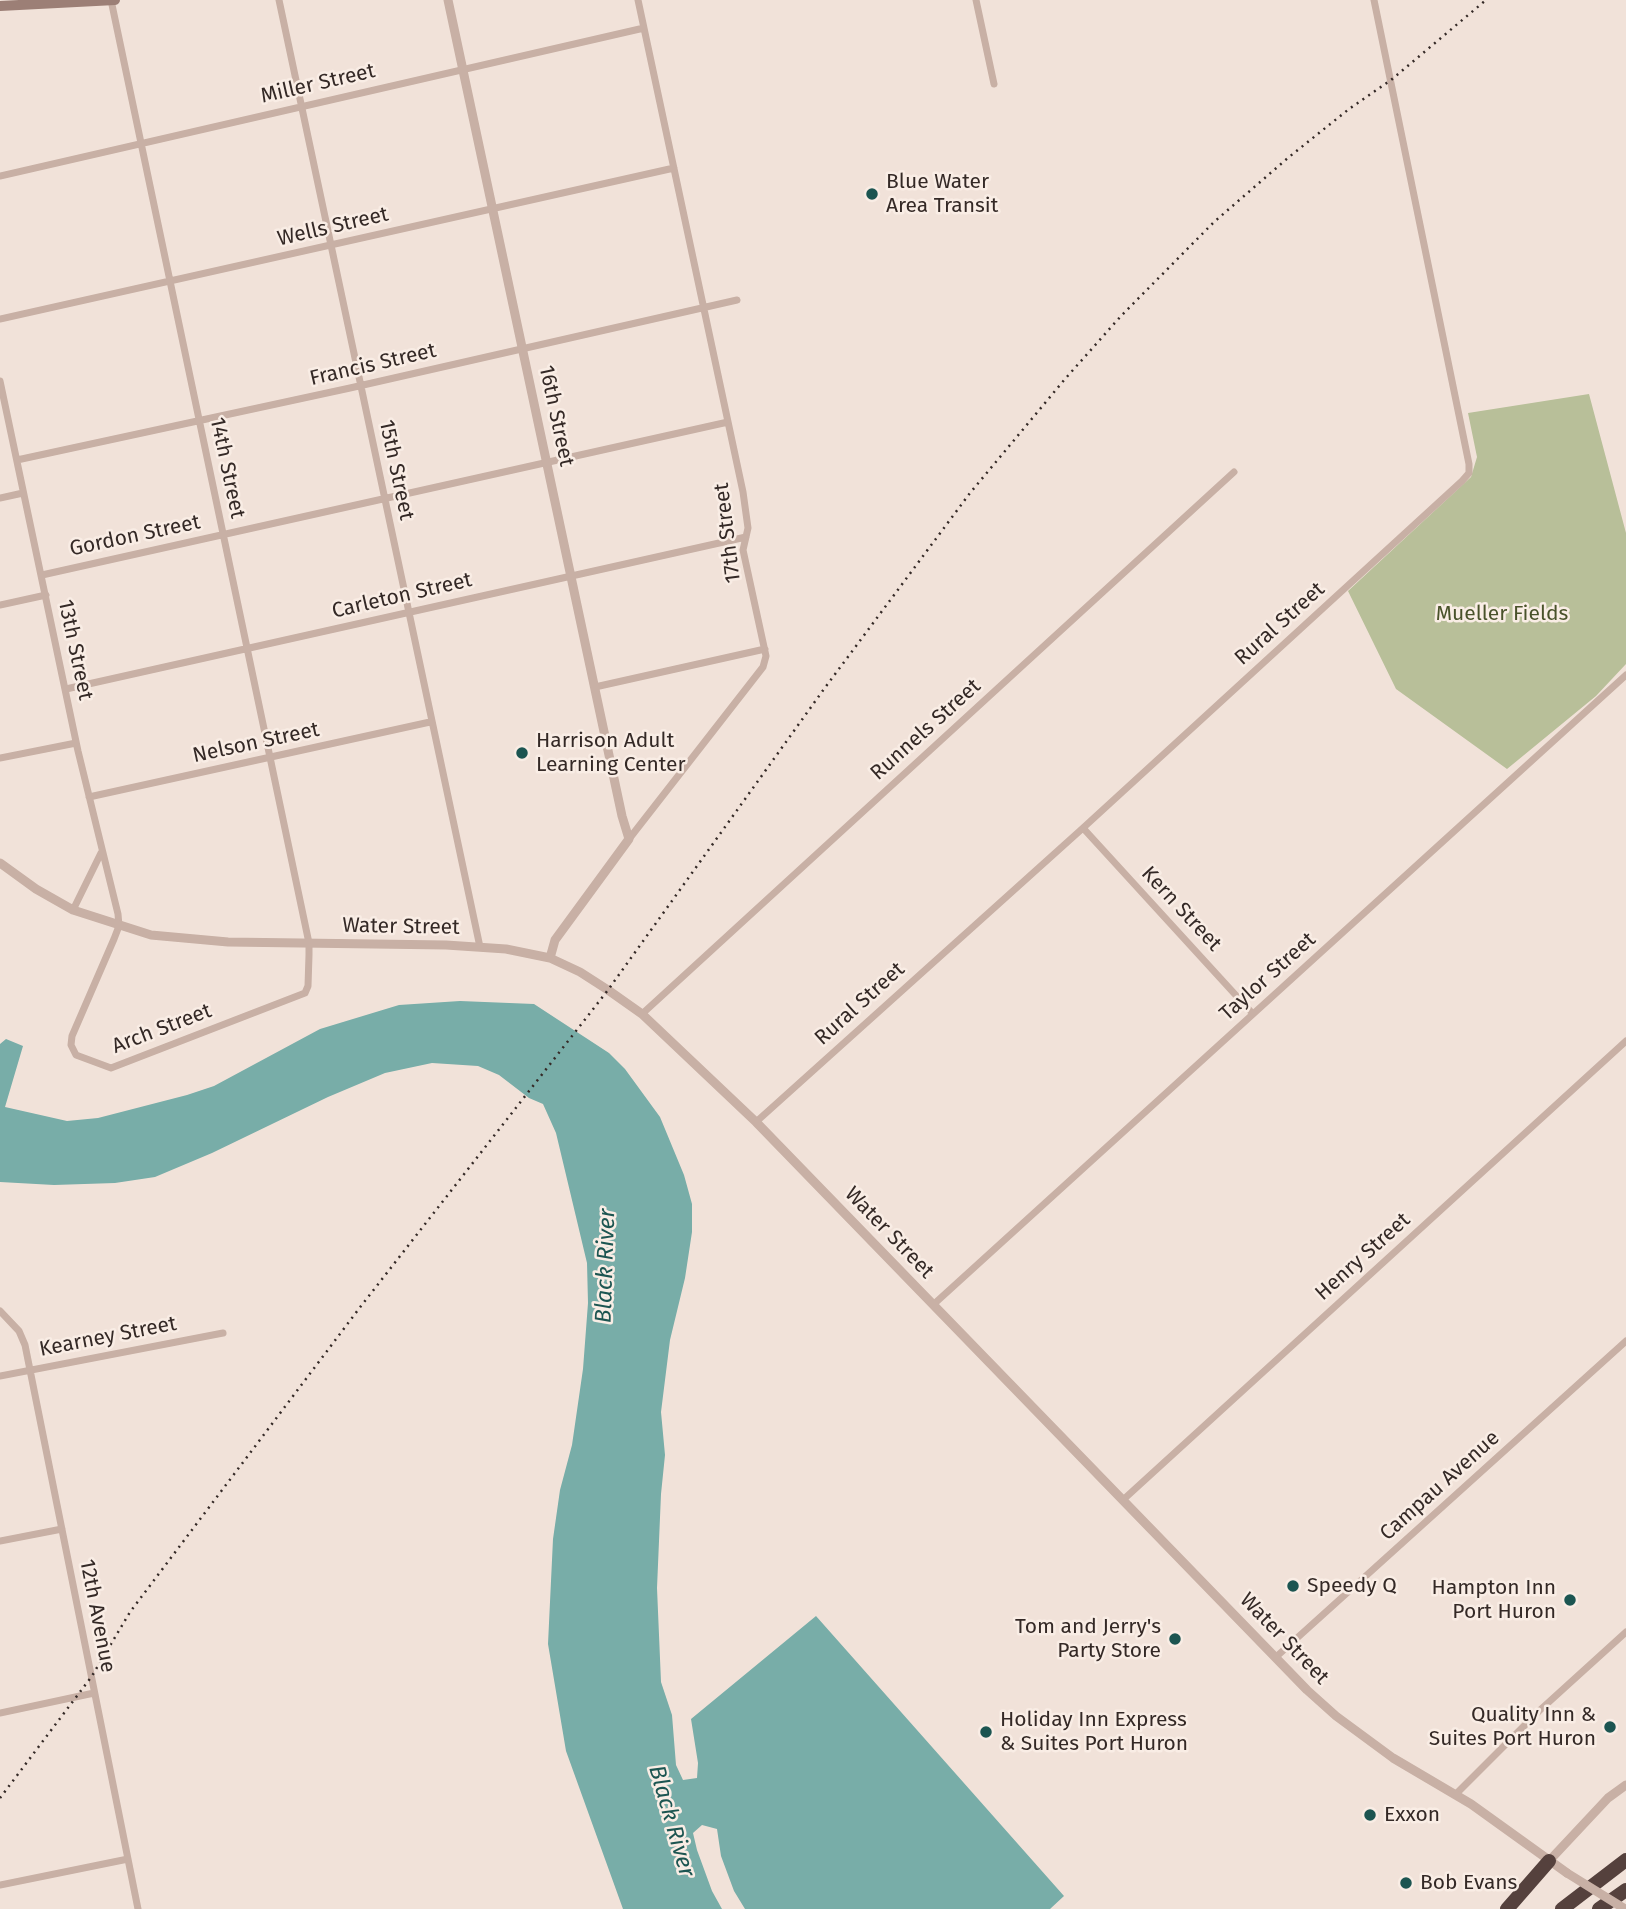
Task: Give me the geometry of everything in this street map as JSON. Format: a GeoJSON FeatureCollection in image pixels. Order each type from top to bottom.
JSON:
{"type":"FeatureCollection","features":[{"type":"Feature","properties":{"kind":"highway"},"geometry":{"type":"LineString","coordinates":[[1562,1909],[1626,1860]]}},
{"type":"Feature","properties":{"kind":"highway"},"geometry":{"type":"LineString","coordinates":[[1507,1909],[1549,1861]]}},
{"type":"Feature","properties":{"kind":"highway"},"geometry":{"type":"LineString","coordinates":[[1599,1909],[1626,1890]]}},
{"type":"Feature","properties":{"kind":"main road"},"geometry":{"type":"LineString","coordinates":[[0,6],[112,0]]}},
{"type":"Feature","properties":{"kind":"street","name":"14th Street"},"geometry":{"type":"LineString","coordinates":[[112,0],[309,943]]}},
{"type":"Feature","properties":{"kind":"street","name":"15th Street"},"geometry":{"type":"LineString","coordinates":[[279,0],[430,722],[480,947]]}},
{"type":"Feature","properties":{"kind":"street","name":"16th Street"},"geometry":{"type":"LineString","coordinates":[[449,0],[629,839]]}},
{"type":"Feature","properties":{"kind":"street","name":"17th Street"},"geometry":{"type":"LineString","coordinates":[[638,0],[747,516],[743,550],[765,649]]}},
{"type":"Feature","properties":{"kind":"street"},"geometry":{"type":"LineString","coordinates":[[976,0],[994,84]]}},
{"type":"Feature","properties":{"kind":"street","name":"Rural Street"},"geometry":{"type":"LineString","coordinates":[[756,1122],[1083,828],[1469,473],[1374,0]]}},
{"type":"Feature","properties":{"kind":"street","name":"Miller Street"},"geometry":{"type":"LineString","coordinates":[[0,176],[644,28]]}},
{"type":"Feature","properties":{"kind":"street","name":"Wells Street"},"geometry":{"type":"LineString","coordinates":[[0,319],[674,168]]}},
{"type":"Feature","properties":{"kind":"street","name":"Francis Street"},"geometry":{"type":"LineString","coordinates":[[17,460],[360,386],[737,300]]}},
{"type":"Feature","properties":{"kind":"street","name":"13th Street"},"geometry":{"type":"LineString","coordinates":[[0,383],[76,743],[119,926]]}},
{"type":"Feature","properties":{"kind":"street","name":"Gordon Street"},"geometry":{"type":"LineString","coordinates":[[42,575],[728,422]]}},
{"type":"Feature","properties":{"kind":"street","name":"Runnels Street"},"geometry":{"type":"LineString","coordinates":[[642,1014],[1234,472]]}},
{"type":"Feature","properties":{"kind":"street"},"geometry":{"type":"LineString","coordinates":[[0,498],[23,493]]}},
{"type":"Feature","properties":{"kind":"street","name":"Carleton Street"},"geometry":{"type":"LineString","coordinates":[[66,689],[746,537]]}},
{"type":"Feature","properties":{"kind":"street"},"geometry":{"type":"LineString","coordinates":[[0,605],[46,595]]}},
{"type":"Feature","properties":{"kind":"street"},"geometry":{"type":"LineString","coordinates":[[550,958],[555,940],[629,839],[763,667],[766,662],[765,649],[595,687]]}},
{"type":"Feature","properties":{"kind":"street","name":"Taylor Street"},"geometry":{"type":"LineString","coordinates":[[934,1304],[1626,675]]}},
{"type":"Feature","properties":{"kind":"street","name":"Nelson Street"},"geometry":{"type":"LineString","coordinates":[[89,797],[430,722]]}},
{"type":"Feature","properties":{"kind":"street"},"geometry":{"type":"LineString","coordinates":[[0,758],[76,743]]}},
{"type":"Feature","properties":{"kind":"street","name":"Kern Street"},"geometry":{"type":"LineString","coordinates":[[1083,828],[1253,1014]]}},
{"type":"Feature","properties":{"kind":"street"},"geometry":{"type":"LineString","coordinates":[[73,910],[101,853]]}},
{"type":"Feature","properties":{"kind":"street","name":"Water Street"},"geometry":{"type":"LineString","coordinates":[[0,863],[36,889],[73,910],[119,926],[175,939],[506,949],[550,958],[590,978],[642,1014],[756,1122],[1336,1716],[1363,1737],[1455,1794],[1549,1861],[1625,1909]]}},
{"type":"Feature","properties":{"kind":"street","name":"Arch Street"},"geometry":{"type":"LineString","coordinates":[[119,926],[71,1041],[72,1051],[76,1055],[107,1068],[125,1064],[305,993],[308,986],[309,943]]}},
{"type":"Feature","properties":{"kind":"street","name":"Henry Street"},"geometry":{"type":"LineString","coordinates":[[1124,1500],[1626,1041]]}},
{"type":"Feature","properties":{"kind":"street","name":"12th Avenue"},"geometry":{"type":"LineString","coordinates":[[0,1311],[19,1331],[25,1345],[138,1909]]}},
{"type":"Feature","properties":{"kind":"street","name":"Kearney Street"},"geometry":{"type":"LineString","coordinates":[[0,1376],[223,1333]]}},
{"type":"Feature","properties":{"kind":"street","name":"Campau Avenue"},"geometry":{"type":"LineString","coordinates":[[1276,1657],[1626,1341]]}},
{"type":"Feature","properties":{"kind":"street"},"geometry":{"type":"LineString","coordinates":[[0,1541],[62,1529]]}},
{"type":"Feature","properties":{"kind":"street"},"geometry":{"type":"LineString","coordinates":[[1455,1794],[1539,1711],[1626,1632]]}},
{"type":"Feature","properties":{"kind":"street"},"geometry":{"type":"LineString","coordinates":[[0,1713],[93,1693]]}},
{"type":"Feature","properties":{"kind":"street"},"geometry":{"type":"LineString","coordinates":[[1549,1861],[1608,1798],[1626,1785]]}},
{"type":"Feature","properties":{"kind":"street"},"geometry":{"type":"LineString","coordinates":[[0,1885],[128,1860]]}},
{"type":"Feature","properties":{"kind":"green space","name":"Mueller Fields"},"geometry":{"type":"Polygon","coordinates":[[[1589,394],[1626,533],[1626,664],[1596,696],[1507,769],[1396,689],[1348,591],[1471,477],[1477,457],[1468,413],[1589,394]]]}},
{"type":"Feature","properties":{"kind":"water","name":"Black River"},"geometry":{"type":"Polygon","coordinates":[[[460,1001],[534,1004],[609,1053],[625,1069],[660,1117],[684,1175],[692,1204],[692,1232],[685,1278],[670,1340],[661,1412],[665,1455],[657,1588],[661,1682],[672,1715],[676,1765],[683,1780],[697,1778],[698,1763],[691,1719],[816,1616],[1064,1896],[1050,1909],[745,1909],[734,1891],[721,1856],[717,1829],[702,1825],[693,1833],[697,1850],[712,1891],[722,1909],[623,1909],[566,1751],[548,1644],[553,1539],[560,1490],[572,1445],[583,1369],[588,1303],[587,1263],[556,1133],[543,1104],[529,1098],[499,1075],[478,1066],[432,1063],[385,1073],[155,1177],[115,1183],[54,1185],[0,1182],[0,1044],[6,1039],[23,1046],[5,1107],[67,1121],[98,1118],[214,1086],[320,1029],[399,1005],[460,1001]]]}},
{"type":"Feature","properties":{"kind":"railway"},"geometry":{"type":"LineString","coordinates":[[0,1798],[92,1676],[130,1612],[361,1306],[608,990],[824,689],[970,493],[1121,316],[1214,222],[1289,157],[1349,109],[1391,80],[1486,0]]}},
{"type":"Feature","properties":{"kind":"place","name":"Blue Water Area Transit"},"geometry":{"type":"Point","coordinates":[872,194]}},
{"type":"Feature","properties":{"kind":"place","name":"Harrison Adult Learning Center"},"geometry":{"type":"Point","coordinates":[522,753]}},
{"type":"Feature","properties":{"kind":"place","name":"Speedy Q"},"geometry":{"type":"Point","coordinates":[1293,1586]}},
{"type":"Feature","properties":{"kind":"place","name":"Hampton Inn Port Huron"},"geometry":{"type":"Point","coordinates":[1570,1600]}},
{"type":"Feature","properties":{"kind":"place","name":"Tom and Jerry's Party Store"},"geometry":{"type":"Point","coordinates":[1175,1639]}},
{"type":"Feature","properties":{"kind":"place","name":"Quality Inn & Suites Port Huron"},"geometry":{"type":"Point","coordinates":[1610,1727]}},
{"type":"Feature","properties":{"kind":"place","name":"Holiday Inn Express & Suites Port Huron"},"geometry":{"type":"Point","coordinates":[986,1732]}},
{"type":"Feature","properties":{"kind":"place","name":"Exxon"},"geometry":{"type":"Point","coordinates":[1370,1815]}},
{"type":"Feature","properties":{"kind":"place","name":"Bob Evans"},"geometry":{"type":"Point","coordinates":[1406,1883]}}]}
